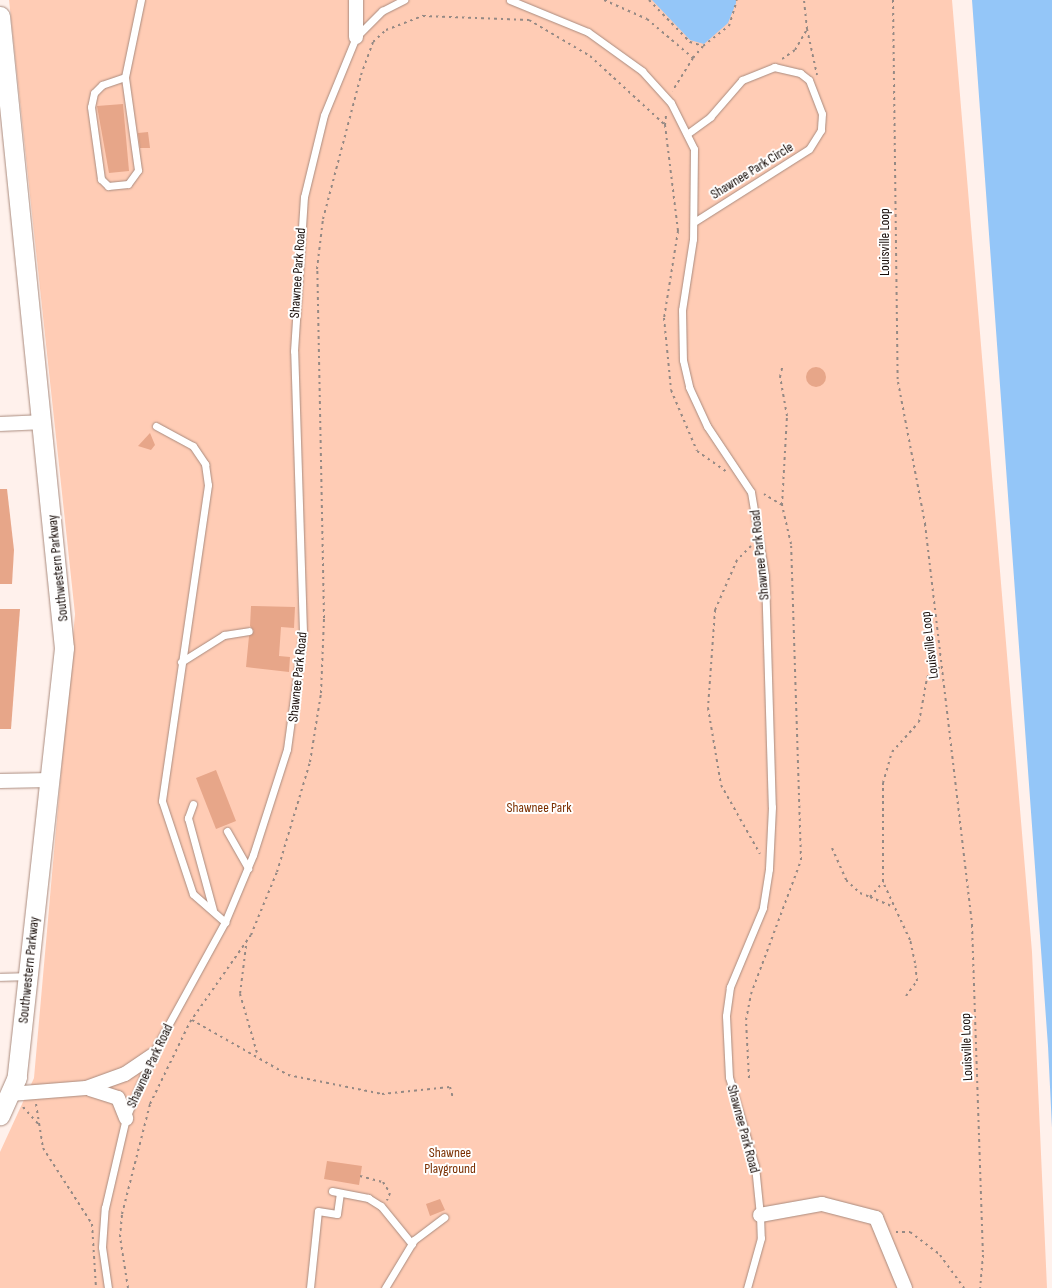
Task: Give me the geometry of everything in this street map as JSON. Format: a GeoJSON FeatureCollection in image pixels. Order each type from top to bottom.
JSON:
{"type":"FeatureCollection","features":[{"type":"Feature","properties":{"kind":"street","name":"Shawnee Park Road"},"geometry":{"type":"LineString","coordinates":[[356,0],[356,37]]}},
{"type":"Feature","properties":{"kind":"street","name":"Southwestern Parkway"},"geometry":{"type":"LineString","coordinates":[[0,16],[3,75],[43,422],[64,627],[50,780],[17,1077],[11,1098],[0,1116]]}},
{"type":"Feature","properties":{"kind":"street"},"geometry":{"type":"LineString","coordinates":[[0,424],[43,422]]}},
{"type":"Feature","properties":{"kind":"street"},"geometry":{"type":"LineString","coordinates":[[0,781],[50,780]]}},
{"type":"Feature","properties":{"kind":"street"},"geometry":{"type":"LineString","coordinates":[[11,1098],[86,1088],[126,1074],[152,1056]]}},
{"type":"Feature","properties":{"kind":"street"},"geometry":{"type":"LineString","coordinates":[[86,1088],[118,1098],[126,1118]]}},
{"type":"Feature","properties":{"kind":"street"},"geometry":{"type":"LineString","coordinates":[[760,1215],[822,1204],[876,1218],[884,1231],[905,1288]]}},
{"type":"Feature","properties":{"kind":"lane"},"geometry":{"type":"LineString","coordinates":[[125,77],[102,85],[94,93],[91,107],[101,179],[108,186],[128,184],[138,170],[125,77],[140,0]]}},
{"type":"Feature","properties":{"kind":"lane","name":"Shawnee Park Road"},"geometry":{"type":"LineString","coordinates":[[108,1288],[102,1247],[105,1208],[126,1118],[152,1056],[226,922],[248,868],[288,749],[302,661],[294,351],[304,197],[324,115],[356,37],[382,12],[404,0]]}},
{"type":"Feature","properties":{"kind":"lane","name":"Shawnee Park Road"},"geometry":{"type":"LineString","coordinates":[[510,0],[614,48],[671,103],[687,134],[696,162],[694,222],[682,310],[686,376],[707,426],[751,492],[760,538],[772,797],[769,869],[763,908],[730,987],[726,1016],[729,1077],[755,1166],[760,1215],[761,1238],[747,1288]]}},
{"type":"Feature","properties":{"kind":"lane"},"geometry":{"type":"LineString","coordinates":[[687,134],[710,117],[734,86],[765,70],[781,67],[800,73],[817,92]]}},
{"type":"Feature","properties":{"kind":"lane","name":"Shawnee Park Circle"},"geometry":{"type":"LineString","coordinates":[[694,222],[810,149],[822,125],[817,92]]}},
{"type":"Feature","properties":{"kind":"lane"},"geometry":{"type":"LineString","coordinates":[[156,426],[193,446],[205,464],[208,485],[162,801],[193,894],[226,922]]}},
{"type":"Feature","properties":{"kind":"lane"},"geometry":{"type":"LineString","coordinates":[[181,662],[224,636],[249,631]]}},
{"type":"Feature","properties":{"kind":"lane"},"geometry":{"type":"LineString","coordinates":[[193,804],[188,818],[213,910]]}},
{"type":"Feature","properties":{"kind":"lane"},"geometry":{"type":"LineString","coordinates":[[226,831],[248,868]]}},
{"type":"Feature","properties":{"kind":"lane"},"geometry":{"type":"LineString","coordinates":[[0,977],[28,976]]}},
{"type":"Feature","properties":{"kind":"lane"},"geometry":{"type":"LineString","coordinates":[[332,1192],[368,1198],[381,1206],[412,1244]]}},
{"type":"Feature","properties":{"kind":"lane"},"geometry":{"type":"LineString","coordinates":[[310,1288],[318,1211],[337,1214],[340,1193]]}},
{"type":"Feature","properties":{"kind":"lane"},"geometry":{"type":"LineString","coordinates":[[385,1288],[412,1244],[444,1217]]}},
{"type":"Feature","properties":{"kind":"path"},"geometry":{"type":"LineString","coordinates":[[604,0],[615,1],[647,19],[693,58]]}},
{"type":"Feature","properties":{"kind":"path"},"geometry":{"type":"LineString","coordinates":[[649,0],[690,42],[703,46]]}},
{"type":"Feature","properties":{"kind":"path"},"geometry":{"type":"LineString","coordinates":[[673,86],[703,46],[729,26],[738,0]]}},
{"type":"Feature","properties":{"kind":"path"},"geometry":{"type":"LineString","coordinates":[[804,0],[817,92]]}},
{"type":"Feature","properties":{"kind":"path","name":"Louisville Loop"},"geometry":{"type":"LineString","coordinates":[[893,0],[898,382],[925,524],[972,925],[984,1255],[980,1288]]}},
{"type":"Feature","properties":{"kind":"path"},"geometry":{"type":"LineString","coordinates":[[258,1055],[240,994],[247,944],[288,838],[316,726],[324,618],[317,269],[323,219],[373,42],[398,23],[423,16],[529,20],[590,56],[665,126]]}},
{"type":"Feature","properties":{"kind":"path"},"geometry":{"type":"LineString","coordinates":[[765,70],[795,50],[807,29]]}},
{"type":"Feature","properties":{"kind":"path"},"geometry":{"type":"LineString","coordinates":[[667,108],[665,126],[678,231],[664,318],[671,390],[697,451],[734,476]]}},
{"type":"Feature","properties":{"kind":"path"},"geometry":{"type":"LineString","coordinates":[[748,1078],[746,1020],[750,994],[801,860],[791,544],[782,505],[787,416],[780,377],[783,364]]}},
{"type":"Feature","properties":{"kind":"path"},"geometry":{"type":"LineString","coordinates":[[764,494],[782,505]]}},
{"type":"Feature","properties":{"kind":"path"},"geometry":{"type":"LineString","coordinates":[[760,538],[737,560],[715,610],[708,708],[721,785],[769,869]]}},
{"type":"Feature","properties":{"kind":"path"},"geometry":{"type":"LineString","coordinates":[[906,996],[917,982],[915,963],[895,908],[883,882],[886,764],[915,730],[927,678],[931,670],[943,667]]}},
{"type":"Feature","properties":{"kind":"path"},"geometry":{"type":"LineString","coordinates":[[832,848],[852,887],[895,908]]}},
{"type":"Feature","properties":{"kind":"path"},"geometry":{"type":"LineString","coordinates":[[870,897],[883,882]]}},
{"type":"Feature","properties":{"kind":"path"},"geometry":{"type":"LineString","coordinates":[[128,1288],[120,1237],[128,1181],[150,1104],[192,1020],[247,944]]}},
{"type":"Feature","properties":{"kind":"path"},"geometry":{"type":"LineString","coordinates":[[192,1020],[258,1055],[288,1075],[305,1080],[382,1094],[450,1087],[453,1098]]}},
{"type":"Feature","properties":{"kind":"path"},"geometry":{"type":"LineString","coordinates":[[11,1098],[38,1125]]}},
{"type":"Feature","properties":{"kind":"path"},"geometry":{"type":"LineString","coordinates":[[36,1103],[38,1125],[49,1161],[89,1216],[96,1288]]}},
{"type":"Feature","properties":{"kind":"path"},"geometry":{"type":"LineString","coordinates":[[360,1176],[387,1186],[390,1196],[381,1206]]}},
{"type":"Feature","properties":{"kind":"path"},"geometry":{"type":"LineString","coordinates":[[884,1231],[910,1232],[940,1255],[964,1288]]}},
{"type":"Feature","properties":{"kind":"green space","name":"Shawnee Park"},"geometry":{"type":"Polygon","coordinates":[[[9,0],[952,0],[1032,952],[1047,1288],[0,1288],[0,1152],[34,1078],[75,614],[9,0]]]}},
{"type":"Feature","properties":{"kind":"water"},"geometry":{"type":"Polygon","coordinates":[[[652,0],[736,0],[736,3],[728,23],[704,44],[690,40],[652,0]]]}},
{"type":"Feature","properties":{"kind":"water"},"geometry":{"type":"Polygon","coordinates":[[[972,0],[1052,0],[1052,1128],[1048,1046],[972,0]]]}},
{"type":"Feature","properties":{"kind":"building"},"geometry":{"type":"Polygon","coordinates":[[[123,104],[129,171],[109,173],[97,106],[123,104]]]}},
{"type":"Feature","properties":{"kind":"building"},"geometry":{"type":"Polygon","coordinates":[[[148,132],[150,148],[140,148],[138,133],[148,132]]]}},
{"type":"Feature","properties":{"kind":"building"},"geometry":{"type":"Polygon","coordinates":[[[816,367],[823,370],[826,377],[823,384],[816,387],[809,384],[806,377],[809,370],[816,367]]]}},
{"type":"Feature","properties":{"kind":"building"},"geometry":{"type":"Polygon","coordinates":[[[150,433],[155,445],[151,450],[138,446],[150,433]]]}},
{"type":"Feature","properties":{"kind":"building"},"geometry":{"type":"Polygon","coordinates":[[[0,489],[7,489],[14,550],[12,584],[0,584],[0,489]]]}},
{"type":"Feature","properties":{"kind":"building"},"geometry":{"type":"Polygon","coordinates":[[[251,606],[295,607],[294,628],[281,627],[279,656],[290,657],[289,672],[246,667],[249,636],[254,631],[250,626],[251,606]]]}},
{"type":"Feature","properties":{"kind":"building"},"geometry":{"type":"Polygon","coordinates":[[[0,609],[20,609],[11,729],[0,729],[0,609]]]}},
{"type":"Feature","properties":{"kind":"building"},"geometry":{"type":"Polygon","coordinates":[[[216,770],[236,821],[216,829],[196,778],[216,770]]]}},
{"type":"Feature","properties":{"kind":"building"},"geometry":{"type":"Polygon","coordinates":[[[327,1161],[362,1166],[359,1185],[324,1179],[327,1161]]]}},
{"type":"Feature","properties":{"kind":"building"},"geometry":{"type":"Polygon","coordinates":[[[440,1199],[445,1210],[430,1216],[426,1204],[440,1199]]]}},
{"type":"Feature","properties":{"kind":"park label","name":"Shawnee Playground"},"geometry":{"type":"Point","coordinates":[450,1162]}}]}
